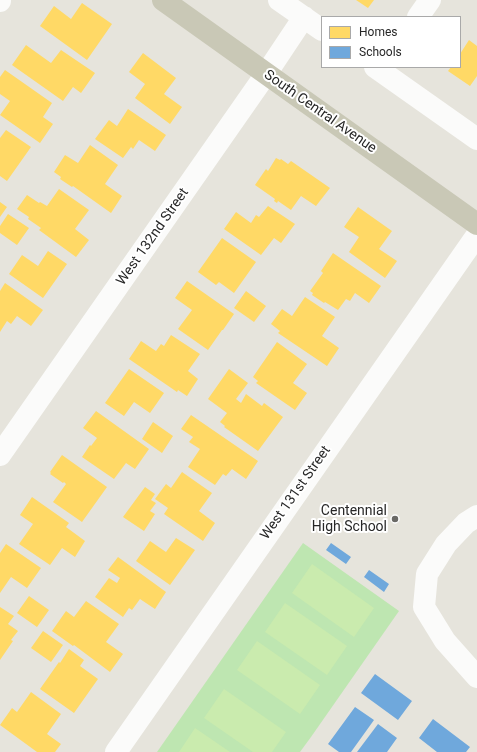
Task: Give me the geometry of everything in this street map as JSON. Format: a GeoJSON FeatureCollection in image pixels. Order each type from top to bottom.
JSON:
{"type":"FeatureCollection","features":[{"type":"Feature","properties":{"kind":"main road","name":"South Central Avenue"},"geometry":{"type":"LineString","coordinates":[[163,0],[477,224]]}},
{"type":"Feature","properties":{"kind":"street"},"geometry":{"type":"LineString","coordinates":[[279,0],[321,29]]}},
{"type":"Feature","properties":{"kind":"street"},"geometry":{"type":"LineString","coordinates":[[419,16],[430,0]]}},
{"type":"Feature","properties":{"kind":"street","name":"West 132nd Street"},"geometry":{"type":"LineString","coordinates":[[0,455],[266,74],[304,17]]}},
{"type":"Feature","properties":{"kind":"street"},"geometry":{"type":"LineString","coordinates":[[379,68],[477,139]]}},
{"type":"Feature","properties":{"kind":"street","name":"West 131st Street"},"geometry":{"type":"LineString","coordinates":[[116,752],[477,235]]}},
{"type":"Feature","properties":{"kind":"street"},"geometry":{"type":"LineString","coordinates":[[477,516],[466,523],[446,544],[427,574],[424,607],[445,641],[477,677]]}},
{"type":"Feature","properties":{"kind":"green space"},"geometry":{"type":"Polygon","coordinates":[[[303,543],[399,611],[311,737],[300,752],[157,752],[303,543]]]}},
{"type":"Feature","properties":{"kind":"green space"},"geometry":{"type":"Polygon","coordinates":[[[312,564],[374,608],[354,637],[292,593],[312,564]]]}},
{"type":"Feature","properties":{"kind":"green space"},"geometry":{"type":"Polygon","coordinates":[[[285,603],[347,646],[327,675],[265,632],[285,603]]]}},
{"type":"Feature","properties":{"kind":"green space"},"geometry":{"type":"Polygon","coordinates":[[[257,641],[320,685],[300,714],[237,670],[257,641]]]}},
{"type":"Feature","properties":{"kind":"green space"},"geometry":{"type":"Polygon","coordinates":[[[224,689],[286,732],[272,752],[253,752],[204,718],[224,689]]]}},
{"type":"Feature","properties":{"kind":"green space"},"geometry":{"type":"Polygon","coordinates":[[[195,728],[230,752],[179,752],[195,728]]]}},
{"type":"Feature","properties":{"kind":"building: Homes"},"geometry":{"type":"Polygon","coordinates":[[[356,0],[374,0],[368,8],[356,0]]]}},
{"type":"Feature","properties":{"kind":"building: Homes"},"geometry":{"type":"Polygon","coordinates":[[[82,3],[112,24],[87,60],[40,26],[54,6],[71,19],[82,3]]]}},
{"type":"Feature","properties":{"kind":"building: Homes"},"geometry":{"type":"Polygon","coordinates":[[[469,40],[477,46],[477,76],[470,86],[448,71],[450,68],[461,68],[461,52],[469,40]]]}},
{"type":"Feature","properties":{"kind":"building: Homes"},"geometry":{"type":"Polygon","coordinates":[[[26,45],[51,63],[61,50],[95,73],[81,93],[73,87],[63,101],[12,65],[26,45]]]}},
{"type":"Feature","properties":{"kind":"building: Homes"},"geometry":{"type":"Polygon","coordinates":[[[143,53],[176,78],[164,94],[182,107],[170,124],[135,98],[145,84],[129,72],[143,53]]]}},
{"type":"Feature","properties":{"kind":"building: Homes"},"geometry":{"type":"Polygon","coordinates":[[[5,70],[52,103],[43,117],[53,124],[40,143],[0,115],[10,101],[0,94],[0,77],[5,70]]]}},
{"type":"Feature","properties":{"kind":"building: Homes"},"geometry":{"type":"Polygon","coordinates":[[[128,109],[166,135],[155,151],[139,140],[133,149],[131,147],[123,158],[95,139],[109,120],[117,126],[128,109]]]}},
{"type":"Feature","properties":{"kind":"building: Homes"},"geometry":{"type":"Polygon","coordinates":[[[6,130],[31,147],[7,181],[0,176],[0,138],[6,130]]]}},
{"type":"Feature","properties":{"kind":"building: Homes"},"geometry":{"type":"Polygon","coordinates":[[[90,145],[118,165],[105,184],[122,196],[111,213],[73,186],[72,187],[60,179],[61,177],[54,172],[65,155],[78,163],[90,145]]]}},
{"type":"Feature","properties":{"kind":"building: Homes"},"geometry":{"type":"Polygon","coordinates":[[[276,158],[281,159],[288,164],[291,161],[330,188],[316,206],[301,196],[291,210],[278,201],[277,203],[274,201],[275,199],[255,185],[266,169],[268,171],[276,158]]]}},
{"type":"Feature","properties":{"kind":"building: Homes"},"geometry":{"type":"Polygon","coordinates":[[[59,189],[89,210],[75,229],[89,240],[76,257],[39,230],[41,228],[17,209],[27,195],[39,203],[40,202],[47,206],[59,189]]]}},
{"type":"Feature","properties":{"kind":"building: Homes"},"geometry":{"type":"Polygon","coordinates":[[[0,202],[7,207],[0,217],[0,202]]]}},
{"type":"Feature","properties":{"kind":"building: Homes"},"geometry":{"type":"Polygon","coordinates":[[[268,206],[295,224],[281,243],[274,238],[261,255],[224,229],[236,212],[251,223],[256,215],[259,217],[268,206]]]}},
{"type":"Feature","properties":{"kind":"building: Homes"},"geometry":{"type":"Polygon","coordinates":[[[358,207],[392,231],[379,249],[397,261],[385,278],[349,252],[359,237],[344,227],[358,207]]]}},
{"type":"Feature","properties":{"kind":"building: Homes"},"geometry":{"type":"Polygon","coordinates":[[[8,214],[29,228],[17,245],[0,233],[0,226],[8,214]]]}},
{"type":"Feature","properties":{"kind":"building: Homes"},"geometry":{"type":"Polygon","coordinates":[[[222,238],[256,262],[234,293],[219,282],[216,285],[198,272],[222,238]]]}},
{"type":"Feature","properties":{"kind":"building: Homes"},"geometry":{"type":"Polygon","coordinates":[[[48,251],[67,264],[43,298],[9,274],[22,255],[38,266],[48,251]]]}},
{"type":"Feature","properties":{"kind":"building: Homes"},"geometry":{"type":"Polygon","coordinates":[[[333,253],[381,286],[369,303],[355,293],[350,301],[346,299],[338,310],[312,295],[313,293],[310,291],[323,273],[321,271],[333,253]]]}},
{"type":"Feature","properties":{"kind":"building: Homes"},"geometry":{"type":"Polygon","coordinates":[[[187,281],[234,314],[208,350],[178,329],[192,310],[175,298],[187,281]]]}},
{"type":"Feature","properties":{"kind":"building: Homes"},"geometry":{"type":"Polygon","coordinates":[[[5,283],[43,310],[31,326],[17,316],[11,324],[7,321],[0,332],[0,291],[5,283]]]}},
{"type":"Feature","properties":{"kind":"building: Homes"},"geometry":{"type":"Polygon","coordinates":[[[246,291],[266,306],[254,322],[234,308],[246,291]]]}},
{"type":"Feature","properties":{"kind":"building: Homes"},"geometry":{"type":"Polygon","coordinates":[[[305,297],[335,317],[322,336],[339,348],[327,366],[278,333],[280,331],[271,324],[282,309],[292,316],[305,297]]]}},
{"type":"Feature","properties":{"kind":"building: Homes"},"geometry":{"type":"Polygon","coordinates":[[[171,335],[200,354],[188,371],[198,379],[187,396],[178,390],[177,392],[129,359],[141,341],[156,351],[161,344],[164,346],[171,335]]]}},
{"type":"Feature","properties":{"kind":"building: Homes"},"geometry":{"type":"Polygon","coordinates":[[[277,342],[307,364],[293,383],[307,393],[295,410],[256,383],[258,381],[253,377],[277,342]]]}},
{"type":"Feature","properties":{"kind":"building: Homes"},"geometry":{"type":"Polygon","coordinates":[[[129,369],[164,393],[150,413],[134,402],[124,416],[105,403],[129,369]]]}},
{"type":"Feature","properties":{"kind":"building: Homes"},"geometry":{"type":"Polygon","coordinates":[[[229,369],[248,383],[236,399],[241,403],[246,394],[262,406],[264,403],[283,417],[258,451],[224,427],[225,426],[220,422],[227,413],[208,399],[229,369]]]}},
{"type":"Feature","properties":{"kind":"building: Homes"},"geometry":{"type":"Polygon","coordinates":[[[96,411],[149,449],[135,469],[126,463],[114,479],[82,457],[97,438],[83,428],[96,411]]]}},
{"type":"Feature","properties":{"kind":"building: Homes"},"geometry":{"type":"Polygon","coordinates":[[[191,415],[258,461],[246,479],[232,469],[226,476],[223,474],[215,485],[188,467],[200,449],[189,442],[193,437],[181,429],[191,415]]]}},
{"type":"Feature","properties":{"kind":"building: Homes"},"geometry":{"type":"Polygon","coordinates":[[[153,422],[173,436],[162,453],[142,439],[153,422]]]}},
{"type":"Feature","properties":{"kind":"building: Homes"},"geometry":{"type":"Polygon","coordinates":[[[62,455],[107,487],[82,522],[53,502],[66,484],[50,474],[62,455]]]}},
{"type":"Feature","properties":{"kind":"building: Homes"},"geometry":{"type":"Polygon","coordinates":[[[182,472],[212,493],[199,511],[215,523],[203,541],[164,514],[168,508],[155,499],[166,484],[171,488],[182,472]]]}},
{"type":"Feature","properties":{"kind":"building: Homes"},"geometry":{"type":"Polygon","coordinates":[[[145,487],[155,494],[151,500],[156,503],[150,511],[155,514],[144,531],[123,517],[145,487]]]}},
{"type":"Feature","properties":{"kind":"building: Homes"},"geometry":{"type":"Polygon","coordinates":[[[32,497],[69,523],[66,527],[85,541],[75,557],[62,548],[50,565],[19,544],[33,524],[20,515],[32,497]]]}},
{"type":"Feature","properties":{"kind":"building: Homes"},"geometry":{"type":"Polygon","coordinates":[[[176,538],[195,550],[170,585],[136,561],[150,541],[166,552],[176,538]]]}},
{"type":"Feature","properties":{"kind":"building: Homes"},"geometry":{"type":"Polygon","coordinates":[[[6,544],[41,568],[27,588],[11,577],[0,593],[0,553],[6,544]]]}},
{"type":"Feature","properties":{"kind":"building: Homes"},"geometry":{"type":"Polygon","coordinates":[[[118,557],[166,592],[155,609],[140,599],[132,610],[129,608],[123,617],[95,597],[109,578],[117,583],[120,578],[108,570],[118,557]]]}},
{"type":"Feature","properties":{"kind":"building: Homes"},"geometry":{"type":"Polygon","coordinates":[[[29,596],[49,610],[37,627],[17,613],[29,596]]]}},
{"type":"Feature","properties":{"kind":"building: Homes"},"geometry":{"type":"Polygon","coordinates":[[[86,601],[119,624],[106,642],[123,654],[110,672],[74,645],[73,646],[52,631],[66,611],[74,617],[86,601]]]}},
{"type":"Feature","properties":{"kind":"building: Homes"},"geometry":{"type":"Polygon","coordinates":[[[0,607],[14,616],[8,624],[18,631],[11,640],[13,641],[0,660],[0,607]]]}},
{"type":"Feature","properties":{"kind":"building: Homes"},"geometry":{"type":"Polygon","coordinates":[[[43,631],[63,645],[51,662],[31,648],[43,631]]]}},
{"type":"Feature","properties":{"kind":"building: Homes"},"geometry":{"type":"Polygon","coordinates":[[[69,649],[84,660],[80,666],[98,679],[74,713],[40,689],[69,649]]]}},
{"type":"Feature","properties":{"kind":"building: Homes"},"geometry":{"type":"Polygon","coordinates":[[[31,692],[61,714],[47,734],[61,744],[55,752],[37,752],[0,725],[12,708],[17,712],[31,692]]]}},
{"type":"Feature","properties":{"kind":"building: Schools"},"geometry":{"type":"Polygon","coordinates":[[[331,543],[351,557],[346,564],[326,550],[331,543]]]}},
{"type":"Feature","properties":{"kind":"building: Schools"},"geometry":{"type":"Polygon","coordinates":[[[369,570],[389,584],[384,592],[364,577],[369,570]]]}},
{"type":"Feature","properties":{"kind":"building: Schools"},"geometry":{"type":"Polygon","coordinates":[[[375,674],[412,701],[398,720],[361,693],[375,674]]]}},
{"type":"Feature","properties":{"kind":"building: Schools"},"geometry":{"type":"Polygon","coordinates":[[[355,707],[374,720],[351,752],[339,752],[328,744],[355,707]]]}},
{"type":"Feature","properties":{"kind":"building: Schools"},"geometry":{"type":"Polygon","coordinates":[[[433,719],[470,747],[466,752],[437,752],[419,738],[433,719]]]}},
{"type":"Feature","properties":{"kind":"building: Schools"},"geometry":{"type":"Polygon","coordinates":[[[378,724],[397,738],[387,752],[357,752],[378,724]]]}},
{"type":"Feature","properties":{"kind":"place","name":"Centennial High School"},"geometry":{"type":"Point","coordinates":[395,519]}}]}
